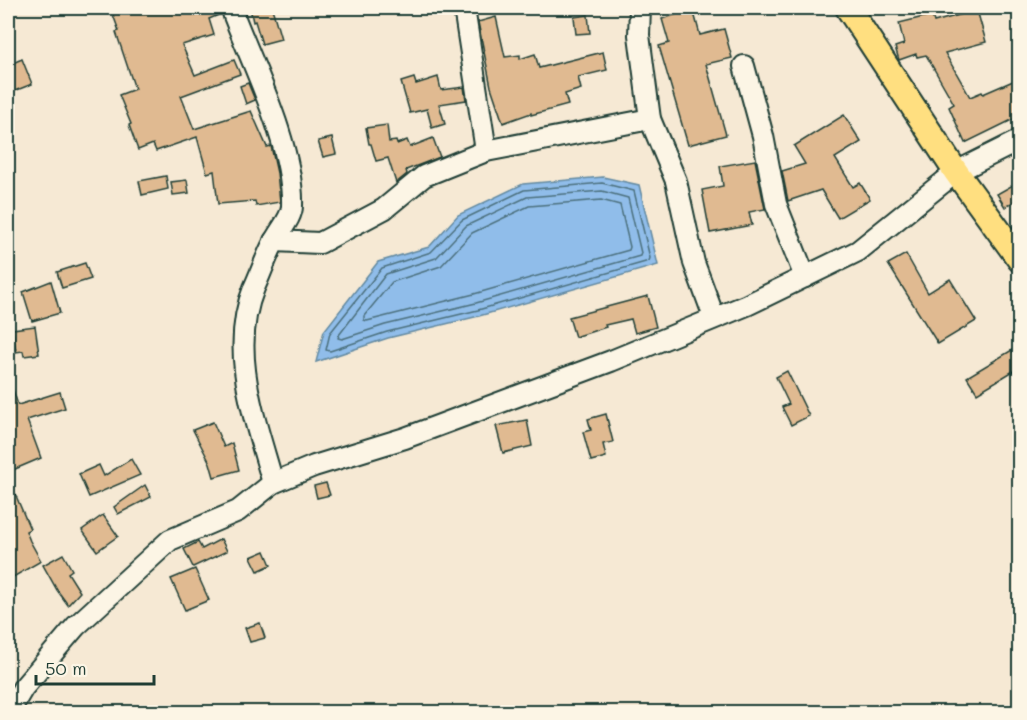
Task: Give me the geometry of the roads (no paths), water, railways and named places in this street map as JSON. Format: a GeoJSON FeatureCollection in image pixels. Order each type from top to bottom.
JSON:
{"type":"FeatureCollection","features":[{"type":"Feature","properties":{"kind":"main road"},"geometry":{"type":"LineString","coordinates":[[848,8],[956,172],[1020,260]]}},
{"type":"Feature","properties":{"kind":"street"},"geometry":{"type":"LineString","coordinates":[[232,8],[266,97],[290,170],[293,210],[274,241],[249,302],[242,342],[248,392],[273,483]]}},
{"type":"Feature","properties":{"kind":"street"},"geometry":{"type":"LineString","coordinates":[[464,8],[486,151]]}},
{"type":"Feature","properties":{"kind":"street"},"geometry":{"type":"LineString","coordinates":[[640,8],[639,35],[650,119],[676,181],[694,263],[714,317]]}},
{"type":"Feature","properties":{"kind":"street"},"geometry":{"type":"LineString","coordinates":[[744,66],[763,136],[776,204],[805,277]]}},
{"type":"Feature","properties":{"kind":"street"},"geometry":{"type":"LineString","coordinates":[[274,241],[320,243],[384,209],[424,176],[486,151],[650,119]]}},
{"type":"Feature","properties":{"kind":"street"},"geometry":{"type":"LineString","coordinates":[[9,707],[76,626],[170,540],[238,511],[273,483],[314,466],[405,438],[600,365],[747,305],[858,251],[956,172],[1020,140]]}},
{"type":"Feature","properties":{"kind":"water"},"geometry":{"type":"Polygon","coordinates":[[[603,177],[639,185],[658,265],[479,316],[388,338],[316,362],[324,331],[378,262],[429,247],[458,215],[523,184],[603,177]]]}}]}
